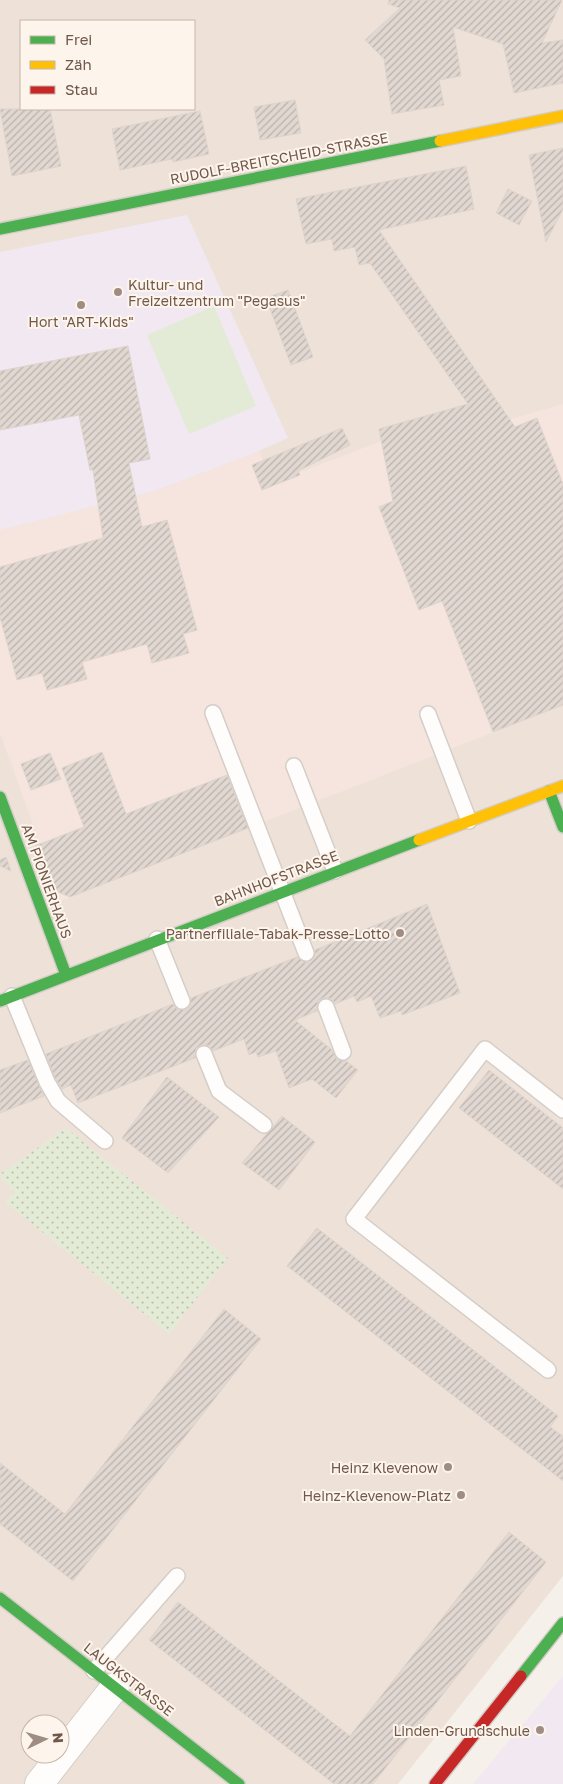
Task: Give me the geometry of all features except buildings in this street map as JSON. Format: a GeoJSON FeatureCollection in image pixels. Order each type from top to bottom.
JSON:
{"type":"FeatureCollection","features":[{"type":"Feature","properties":{"kind":"street","name":"RUDOLF-BREITSCHEID-STRASSE"},"geometry":{"type":"LineString","coordinates":[[0,229],[563,116]]}},
{"type":"Feature","properties":{"kind":"street","name":"BAHNHOFSTRASSE"},"geometry":{"type":"LineString","coordinates":[[6,998],[282,891],[563,786]]}},
{"type":"Feature","properties":{"kind":"street"},"geometry":{"type":"LineString","coordinates":[[549,791],[563,826]]}},
{"type":"Feature","properties":{"kind":"street","name":"AM PIONIERHAUS"},"geometry":{"type":"LineString","coordinates":[[0,797],[66,975]]}},
{"type":"Feature","properties":{"kind":"street","name":"LAUGKSTRASSE"},"geometry":{"type":"LineString","coordinates":[[0,1598],[239,1784]]}},
{"type":"Feature","properties":{"kind":"street"},"geometry":{"type":"LineString","coordinates":[[435,1784],[563,1623]]}},
{"type":"Feature","properties":{"kind":"street"},"geometry":{"type":"LineString","coordinates":[[39,1784],[115,1687]]}},
{"type":"Feature","properties":{"kind":"lane"},"geometry":{"type":"LineString","coordinates":[[213,713],[306,953]]}},
{"type":"Feature","properties":{"kind":"lane"},"geometry":{"type":"LineString","coordinates":[[428,714],[469,821]]}},
{"type":"Feature","properties":{"kind":"lane"},"geometry":{"type":"LineString","coordinates":[[294,766],[335,871]]}},
{"type":"Feature","properties":{"kind":"lane"},"geometry":{"type":"LineString","coordinates":[[157,940],[182,1001]]}},
{"type":"Feature","properties":{"kind":"lane"},"geometry":{"type":"LineString","coordinates":[[6,998],[58,1101],[105,1141]]}},
{"type":"Feature","properties":{"kind":"lane"},"geometry":{"type":"LineString","coordinates":[[326,1007],[343,1052]]}},
{"type":"Feature","properties":{"kind":"lane"},"geometry":{"type":"LineString","coordinates":[[548,1370],[354,1219],[485,1048],[563,1110]]}},
{"type":"Feature","properties":{"kind":"lane"},"geometry":{"type":"LineString","coordinates":[[204,1054],[219,1091],[264,1125]]}},
{"type":"Feature","properties":{"kind":"lane"},"geometry":{"type":"LineString","coordinates":[[94,1671],[177,1576]]}},
{"type":"Feature","properties":{"kind":"shaded area"},"geometry":{"type":"Polygon","coordinates":[[[0,0],[563,0],[563,1576],[398,1784],[0,1784],[0,0]]]}},
{"type":"Feature","properties":{"kind":"shaded area"},"geometry":{"type":"Polygon","coordinates":[[[187,215],[288,438],[155,491],[0,530],[0,252],[187,215]]]}},
{"type":"Feature","properties":{"kind":"shaded area"},"geometry":{"type":"Polygon","coordinates":[[[563,404],[563,705],[61,901],[0,733],[0,530],[155,491],[259,451],[272,483],[387,439],[392,454],[563,404]]]}},
{"type":"Feature","properties":{"kind":"shaded area","name":"Linden-Grundschule"},"geometry":{"type":"Polygon","coordinates":[[[563,1676],[563,1784],[473,1784],[563,1676]]]}},
{"type":"Feature","properties":{"kind":"green space"},"geometry":{"type":"Polygon","coordinates":[[[214,306],[256,406],[189,434],[147,335],[214,306]]]}},
{"type":"Feature","properties":{"kind":"green space"},"geometry":{"type":"Polygon","coordinates":[[[66,1128],[228,1258],[169,1334],[5,1202],[14,1193],[0,1177],[0,1174],[66,1128]]]}},
{"type":"Feature","properties":{"kind":"traffic: fast"},"geometry":{"type":"LineString","coordinates":[[0,229],[440,141]]}},
{"type":"Feature","properties":{"kind":"traffic: fast"},"geometry":{"type":"LineString","coordinates":[[549,791],[563,827]]}},
{"type":"Feature","properties":{"kind":"traffic: fast"},"geometry":{"type":"LineString","coordinates":[[0,797],[66,975]]}},
{"type":"Feature","properties":{"kind":"traffic: fast"},"geometry":{"type":"LineString","coordinates":[[0,1001],[419,840]]}},
{"type":"Feature","properties":{"kind":"traffic: fast"},"geometry":{"type":"LineString","coordinates":[[0,1598],[239,1784]]}},
{"type":"Feature","properties":{"kind":"traffic: fast"},"geometry":{"type":"LineString","coordinates":[[521,1676],[563,1623]]}},
{"type":"Feature","properties":{"kind":"traffic: slow"},"geometry":{"type":"LineString","coordinates":[[440,141],[563,116]]}},
{"type":"Feature","properties":{"kind":"traffic: slow"},"geometry":{"type":"LineString","coordinates":[[419,840],[563,786]]}},
{"type":"Feature","properties":{"kind":"traffic: jam"},"geometry":{"type":"LineString","coordinates":[[435,1784],[521,1676]]}},
{"type":"Feature","properties":{"kind":"place","name":"Kultur- und Freizeitzentrum \"Pegasus\""},"geometry":{"type":"Point","coordinates":[118,292]}},
{"type":"Feature","properties":{"kind":"place","name":"Hort \"ART-Kids\""},"geometry":{"type":"Point","coordinates":[81,305]}},
{"type":"Feature","properties":{"kind":"place","name":"Partnerfiliale-Tabak-Presse-Lotto"},"geometry":{"type":"Point","coordinates":[400,933]}},
{"type":"Feature","properties":{"kind":"place","name":"Heinz Klevenow"},"geometry":{"type":"Point","coordinates":[448,1467]}},
{"type":"Feature","properties":{"kind":"place","name":"Heinz-Klevenow-Platz"},"geometry":{"type":"Point","coordinates":[461,1495]}},
{"type":"Feature","properties":{"kind":"place","name":"Linden-Grundschule"},"geometry":{"type":"Point","coordinates":[540,1730]}}]}
